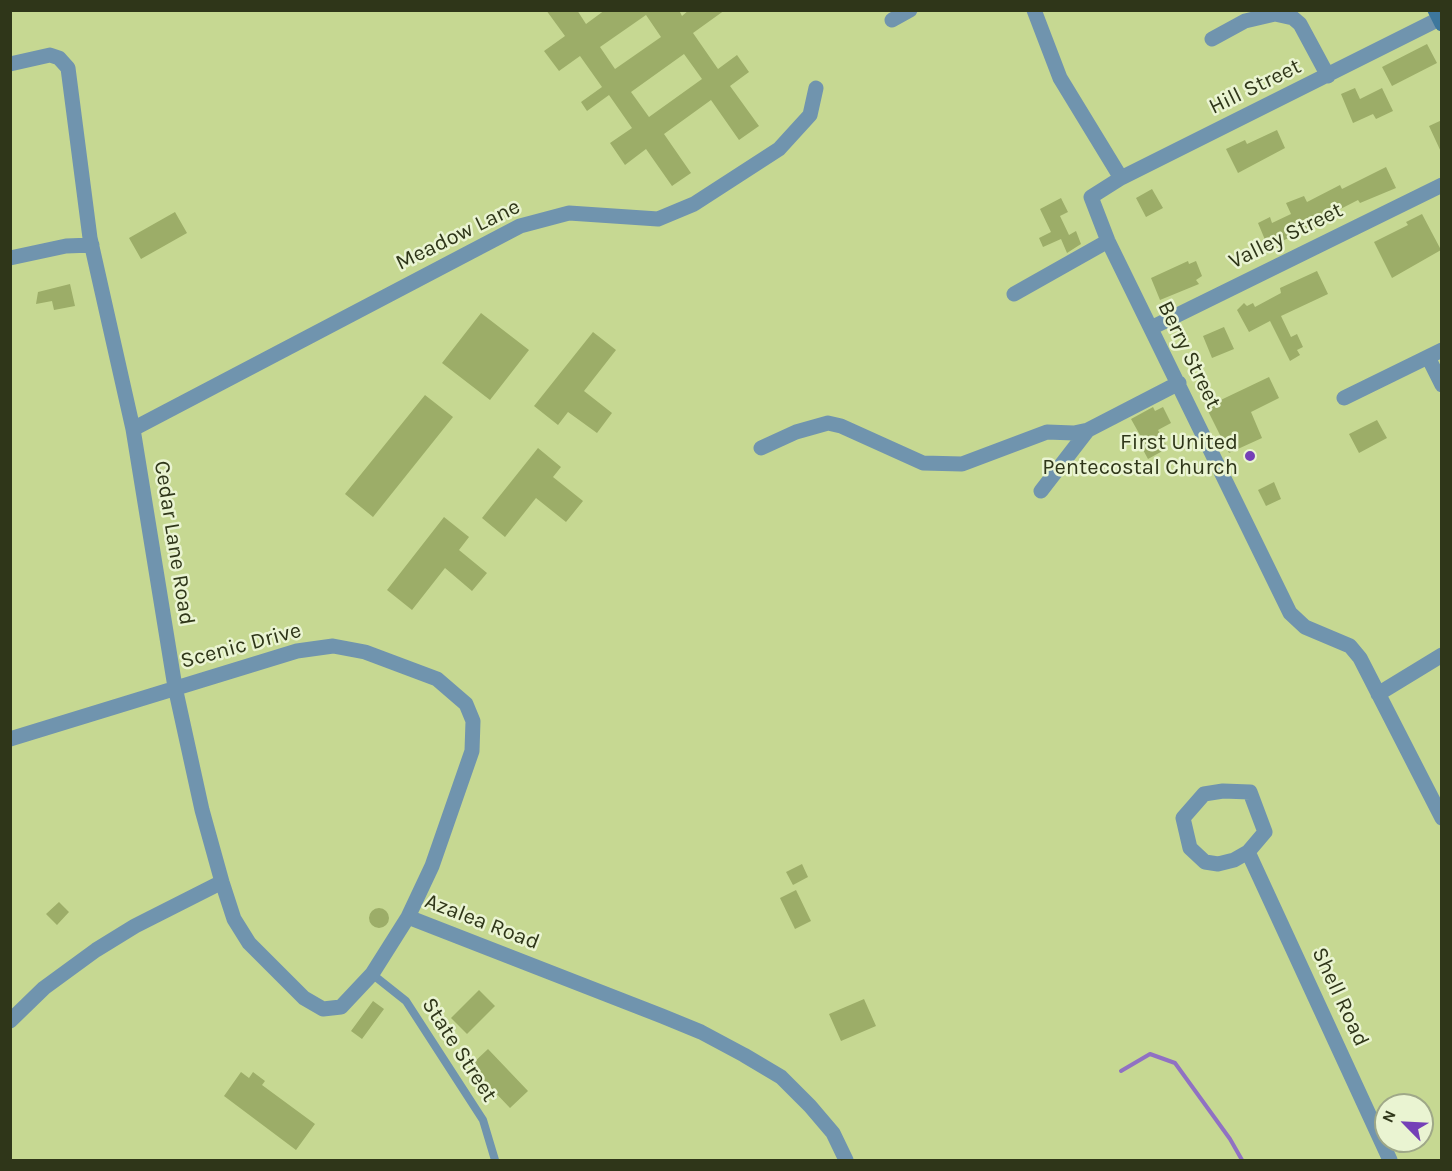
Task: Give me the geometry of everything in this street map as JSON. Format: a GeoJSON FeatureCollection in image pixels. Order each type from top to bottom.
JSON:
{"type":"FeatureCollection","features":[{"type":"Feature","properties":{"kind":"street"},"geometry":{"type":"LineString","coordinates":[[892,20],[910,10]]}},
{"type":"Feature","properties":{"kind":"street"},"geometry":{"type":"LineString","coordinates":[[1034,10],[1060,78],[1121,178]]}},
{"type":"Feature","properties":{"kind":"street"},"geometry":{"type":"LineString","coordinates":[[1212,39],[1245,21],[1275,14],[1293,18],[1300,24],[1328,76]]}},
{"type":"Feature","properties":{"kind":"street","name":"Hill Street"},"geometry":{"type":"LineString","coordinates":[[1091,196],[1121,178],[1328,76],[1439,18]]}},
{"type":"Feature","properties":{"kind":"street","name":"Cedar Lane Road"},"geometry":{"type":"LineString","coordinates":[[10,64],[50,55],[59,58],[68,68],[92,246],[133,429],[175,687],[202,810],[222,882]]}},
{"type":"Feature","properties":{"kind":"street","name":"Meadow Lane"},"geometry":{"type":"LineString","coordinates":[[133,429],[520,226],[569,213],[658,219],[694,204],[779,149],[810,115],[816,88]]}},
{"type":"Feature","properties":{"kind":"street","name":"Valley Street"},"geometry":{"type":"LineString","coordinates":[[1151,328],[1442,185]]}},
{"type":"Feature","properties":{"kind":"street","name":"Berry Street"},"geometry":{"type":"LineString","coordinates":[[1091,196],[1108,241],[1290,613],[1305,627],[1350,646],[1360,658],[1442,818]]}},
{"type":"Feature","properties":{"kind":"street"},"geometry":{"type":"LineString","coordinates":[[1014,294],[1108,241]]}},
{"type":"Feature","properties":{"kind":"street"},"geometry":{"type":"LineString","coordinates":[[10,258],[66,246],[92,246]]}},
{"type":"Feature","properties":{"kind":"street"},"geometry":{"type":"LineString","coordinates":[[1344,398],[1435,353],[1442,385]]}},
{"type":"Feature","properties":{"kind":"street"},"geometry":{"type":"LineString","coordinates":[[761,448],[796,432],[828,423],[841,426],[923,464],[962,464],[1047,432],[1074,433],[1088,430],[1179,383]]}},
{"type":"Feature","properties":{"kind":"street"},"geometry":{"type":"LineString","coordinates":[[1041,491],[1088,430]]}},
{"type":"Feature","properties":{"kind":"street","name":"Scenic Drive"},"geometry":{"type":"LineString","coordinates":[[10,739],[297,651],[333,646],[365,652],[437,679],[466,704],[473,722],[472,751],[432,866],[408,917]]}},
{"type":"Feature","properties":{"kind":"street"},"geometry":{"type":"LineString","coordinates":[[1378,694],[1442,655]]}},
{"type":"Feature","properties":{"kind":"street"},"geometry":{"type":"LineString","coordinates":[[1250,792],[1261,815],[1265,832],[1248,852],[1234,860],[1218,864],[1205,862],[1190,848],[1183,818],[1204,794],[1250,792]]}},
{"type":"Feature","properties":{"kind":"street","name":"Shell Road"},"geometry":{"type":"LineString","coordinates":[[1248,852],[1390,1161]]}},
{"type":"Feature","properties":{"kind":"street"},"geometry":{"type":"LineString","coordinates":[[10,1022],[44,988],[96,950],[135,926],[222,882]]}},
{"type":"Feature","properties":{"kind":"street","name":"Azalea Road"},"geometry":{"type":"LineString","coordinates":[[222,882],[234,920],[249,943],[304,998],[323,1009],[341,1007],[372,974],[408,917],[662,1016],[744,1055],[781,1077],[810,1106],[833,1133],[846,1161]]}},
{"type":"Feature","properties":{"kind":"lane","name":"State Street"},"geometry":{"type":"LineString","coordinates":[[372,974],[406,1001],[483,1120],[495,1161]]}},
{"type":"Feature","properties":{"kind":"building"},"geometry":{"type":"Polygon","coordinates":[[[546,10],[577,10],[586,24],[605,10],[679,10],[682,16],[689,10],[725,10],[693,33],[718,69],[737,55],[749,72],[730,86],[759,126],[739,140],[711,100],[664,134],[691,173],[672,186],[646,149],[625,165],[610,143],[632,128],[609,95],[587,111],[581,102],[602,87],[580,56],[559,71],[544,51],[565,36],[546,10]],[[646,15],[600,47],[615,69],[661,37],[646,15]],[[684,54],[631,92],[649,117],[702,79],[684,54]]]}},
{"type":"Feature","properties":{"kind":"building"},"geometry":{"type":"Polygon","coordinates":[[[1427,44],[1437,63],[1392,86],[1382,67],[1427,44]]]}},
{"type":"Feature","properties":{"kind":"building"},"geometry":{"type":"Polygon","coordinates":[[[1355,88],[1360,99],[1382,88],[1393,111],[1376,119],[1373,114],[1353,123],[1341,94],[1355,88]]]}},
{"type":"Feature","properties":{"kind":"building"},"geometry":{"type":"Polygon","coordinates":[[[1442,120],[1442,154],[1429,126],[1442,120]]]}},
{"type":"Feature","properties":{"kind":"building"},"geometry":{"type":"Polygon","coordinates":[[[1277,130],[1285,148],[1238,173],[1226,149],[1245,140],[1247,144],[1277,130]]]}},
{"type":"Feature","properties":{"kind":"building"},"geometry":{"type":"Polygon","coordinates":[[[1386,167],[1396,188],[1360,203],[1358,200],[1315,222],[1317,226],[1268,247],[1258,223],[1270,217],[1272,223],[1291,214],[1286,203],[1304,196],[1307,202],[1340,185],[1342,189],[1386,167]]]}},
{"type":"Feature","properties":{"kind":"building"},"geometry":{"type":"Polygon","coordinates":[[[1152,189],[1163,208],[1146,217],[1136,198],[1152,189]]]}},
{"type":"Feature","properties":{"kind":"building"},"geometry":{"type":"Polygon","coordinates":[[[1061,198],[1068,212],[1060,216],[1069,235],[1076,231],[1081,244],[1067,253],[1061,239],[1043,247],[1039,238],[1051,232],[1040,209],[1061,198]]]}},
{"type":"Feature","properties":{"kind":"building"},"geometry":{"type":"Polygon","coordinates":[[[175,212],[187,233],[141,259],[129,238],[175,212]]]}},
{"type":"Feature","properties":{"kind":"building"},"geometry":{"type":"Polygon","coordinates":[[[1422,214],[1441,250],[1392,278],[1374,242],[1408,225],[1406,222],[1422,214]]]}},
{"type":"Feature","properties":{"kind":"building"},"geometry":{"type":"Polygon","coordinates":[[[1188,261],[1189,264],[1196,261],[1202,276],[1196,280],[1199,284],[1160,300],[1151,278],[1188,261]]]}},
{"type":"Feature","properties":{"kind":"building"},"geometry":{"type":"Polygon","coordinates":[[[1317,271],[1328,294],[1281,316],[1291,337],[1297,334],[1303,347],[1297,350],[1300,355],[1290,361],[1270,321],[1249,332],[1237,310],[1244,303],[1247,306],[1253,303],[1255,307],[1281,293],[1280,288],[1317,271]]]}},
{"type":"Feature","properties":{"kind":"building"},"geometry":{"type":"Polygon","coordinates":[[[70,284],[75,306],[54,310],[52,301],[36,304],[38,292],[70,284]]]}},
{"type":"Feature","properties":{"kind":"building"},"geometry":{"type":"Polygon","coordinates":[[[481,313],[529,350],[490,400],[442,363],[481,313]]]}},
{"type":"Feature","properties":{"kind":"building"},"geometry":{"type":"Polygon","coordinates":[[[1224,327],[1234,349],[1212,358],[1203,336],[1224,327]]]}},
{"type":"Feature","properties":{"kind":"building"},"geometry":{"type":"Polygon","coordinates":[[[593,332],[616,350],[584,391],[612,413],[597,433],[568,412],[558,425],[534,406],[593,332]]]}},
{"type":"Feature","properties":{"kind":"building"},"geometry":{"type":"Polygon","coordinates":[[[1269,377],[1279,398],[1251,412],[1262,438],[1229,453],[1206,407],[1269,377]]]}},
{"type":"Feature","properties":{"kind":"building"},"geometry":{"type":"Polygon","coordinates":[[[425,395],[453,417],[373,517],[345,494],[425,395]]]}},
{"type":"Feature","properties":{"kind":"building"},"geometry":{"type":"Polygon","coordinates":[[[1153,407],[1155,411],[1163,407],[1171,423],[1158,430],[1168,448],[1148,459],[1141,446],[1145,444],[1131,419],[1153,407]]]}},
{"type":"Feature","properties":{"kind":"building"},"geometry":{"type":"Polygon","coordinates":[[[1377,420],[1387,438],[1359,453],[1349,434],[1377,420]]]}},
{"type":"Feature","properties":{"kind":"building"},"geometry":{"type":"Polygon","coordinates":[[[538,448],[561,467],[553,477],[583,501],[566,522],[536,498],[505,537],[482,518],[538,448]]]}},
{"type":"Feature","properties":{"kind":"building"},"geometry":{"type":"Polygon","coordinates":[[[1274,482],[1281,499],[1266,506],[1258,490],[1274,482]]]}},
{"type":"Feature","properties":{"kind":"building"},"geometry":{"type":"Polygon","coordinates":[[[444,517],[469,537],[459,550],[487,573],[472,591],[445,568],[412,610],[387,590],[444,517]]]}},
{"type":"Feature","properties":{"kind":"building"},"geometry":{"type":"Polygon","coordinates":[[[802,864],[808,877],[793,885],[786,872],[802,864]]]}},
{"type":"Feature","properties":{"kind":"building"},"geometry":{"type":"Polygon","coordinates":[[[796,890],[811,921],[795,929],[780,898],[796,890]]]}},
{"type":"Feature","properties":{"kind":"building"},"geometry":{"type":"Polygon","coordinates":[[[59,902],[69,912],[57,925],[46,914],[59,902]]]}},
{"type":"Feature","properties":{"kind":"building"},"geometry":{"type":"Polygon","coordinates":[[[379,908],[386,911],[389,918],[386,925],[379,928],[372,925],[369,918],[372,911],[379,908]]]}},
{"type":"Feature","properties":{"kind":"building"},"geometry":{"type":"Polygon","coordinates":[[[479,990],[495,1006],[467,1034],[451,1018],[479,990]]]}},
{"type":"Feature","properties":{"kind":"building"},"geometry":{"type":"Polygon","coordinates":[[[864,999],[876,1026],[841,1041],[829,1014],[864,999]]]}},
{"type":"Feature","properties":{"kind":"building"},"geometry":{"type":"Polygon","coordinates":[[[373,1001],[384,1009],[362,1039],[351,1031],[373,1001]]]}},
{"type":"Feature","properties":{"kind":"building"},"geometry":{"type":"Polygon","coordinates":[[[488,1049],[528,1091],[510,1108],[470,1066],[488,1049]]]}},
{"type":"Feature","properties":{"kind":"building"},"geometry":{"type":"Polygon","coordinates":[[[241,1072],[249,1078],[253,1072],[265,1081],[262,1085],[315,1124],[296,1150],[224,1096],[241,1072]]]}},
{"type":"Feature","properties":{"kind":"waterway"},"geometry":{"type":"LineString","coordinates":[[1121,1071],[1150,1054],[1175,1063],[1230,1139],[1242,1160]]}},
{"type":"Feature","properties":{"kind":"place","name":"First United Pentecostal Church"},"geometry":{"type":"Point","coordinates":[1250,456]}}]}
